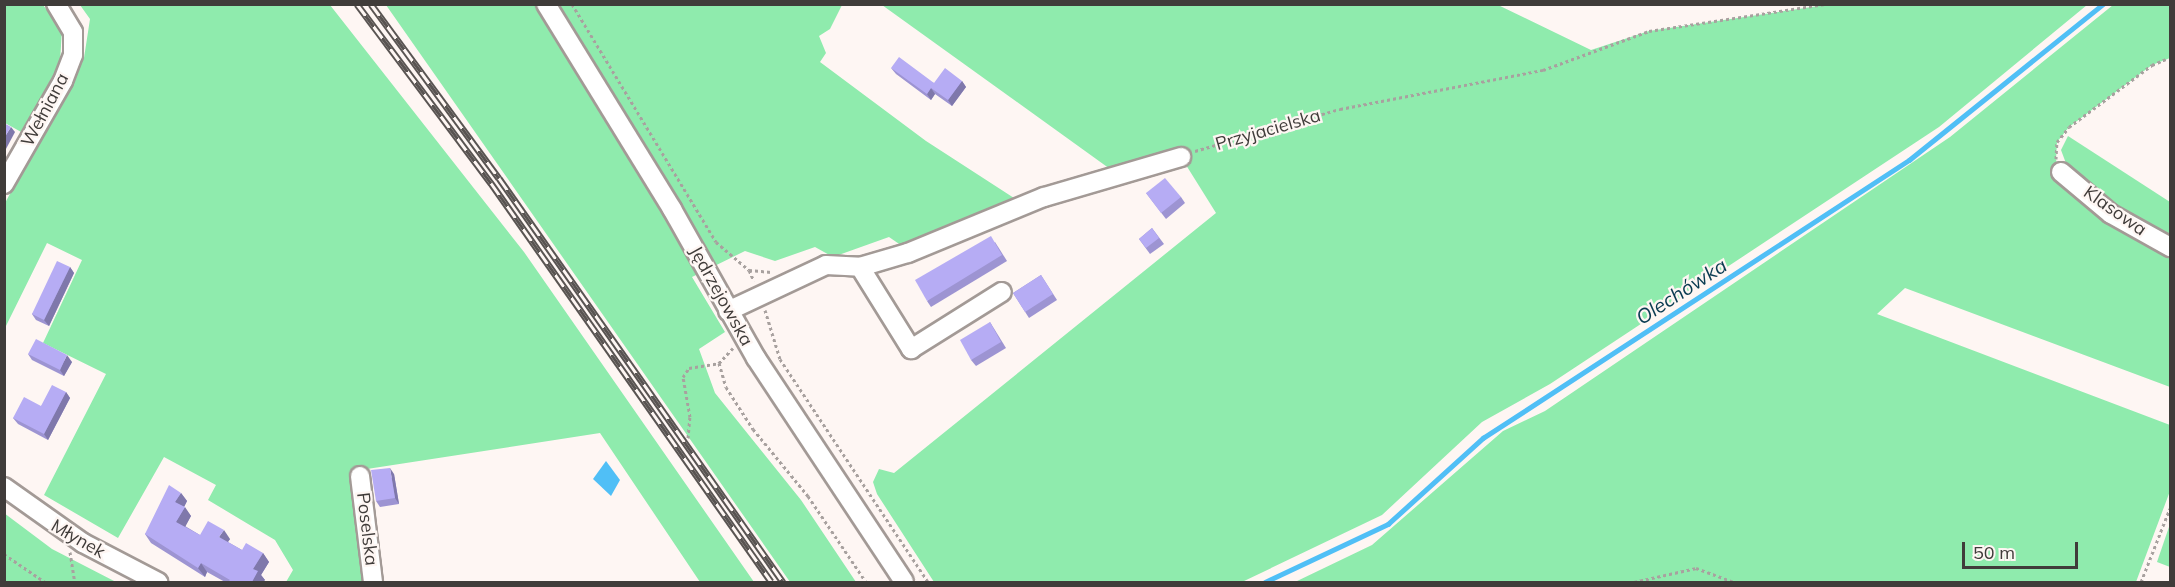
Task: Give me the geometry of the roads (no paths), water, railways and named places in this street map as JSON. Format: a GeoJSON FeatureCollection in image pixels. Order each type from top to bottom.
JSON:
{"type":"FeatureCollection","features":[{"type":"Feature","properties":{"kind":"street","name":"Wełniana"},"geometry":{"type":"LineString","coordinates":[[4,184],[63,81],[73,55],[74,32],[56,4]]}},
{"type":"Feature","properties":{"kind":"street","name":"Jędrzejowska"},"geometry":{"type":"LineString","coordinates":[[546,4],[672,209],[744,338],[904,582]]}},
{"type":"Feature","properties":{"kind":"street"},"geometry":{"type":"LineString","coordinates":[[728,311],[826,265],[860,267],[908,253],[1062,190],[1181,157]]}},
{"type":"Feature","properties":{"kind":"street","name":"Klasowa"},"geometry":{"type":"LineString","coordinates":[[2061,171],[2111,214],[2170,247]]}},
{"type":"Feature","properties":{"kind":"street"},"geometry":{"type":"LineString","coordinates":[[860,267],[911,349],[1002,292]]}},
{"type":"Feature","properties":{"kind":"street","name":"Poselska"},"geometry":{"type":"LineString","coordinates":[[360,476],[373,582]]}},
{"type":"Feature","properties":{"kind":"street","name":"Młynek"},"geometry":{"type":"LineString","coordinates":[[4,487],[73,537],[158,582]]}},
{"type":"Feature","properties":{"kind":"water"},"geometry":{"type":"Polygon","coordinates":[[[606,461],[620,480],[611,496],[593,479],[606,461]]]}},
{"type":"Feature","properties":{"kind":"waterway","name":"Olechówka"},"geometry":{"type":"LineString","coordinates":[[1265,582],[1388,524],[1483,438],[1909,160],[2103,4]]}},
{"type":"Feature","properties":{"kind":"railway"},"geometry":{"type":"LineString","coordinates":[[357,4],[491,183],[771,582]]}},
{"type":"Feature","properties":{"kind":"railway"},"geometry":{"type":"LineString","coordinates":[[371,4],[499,178],[783,582]]}}]}
